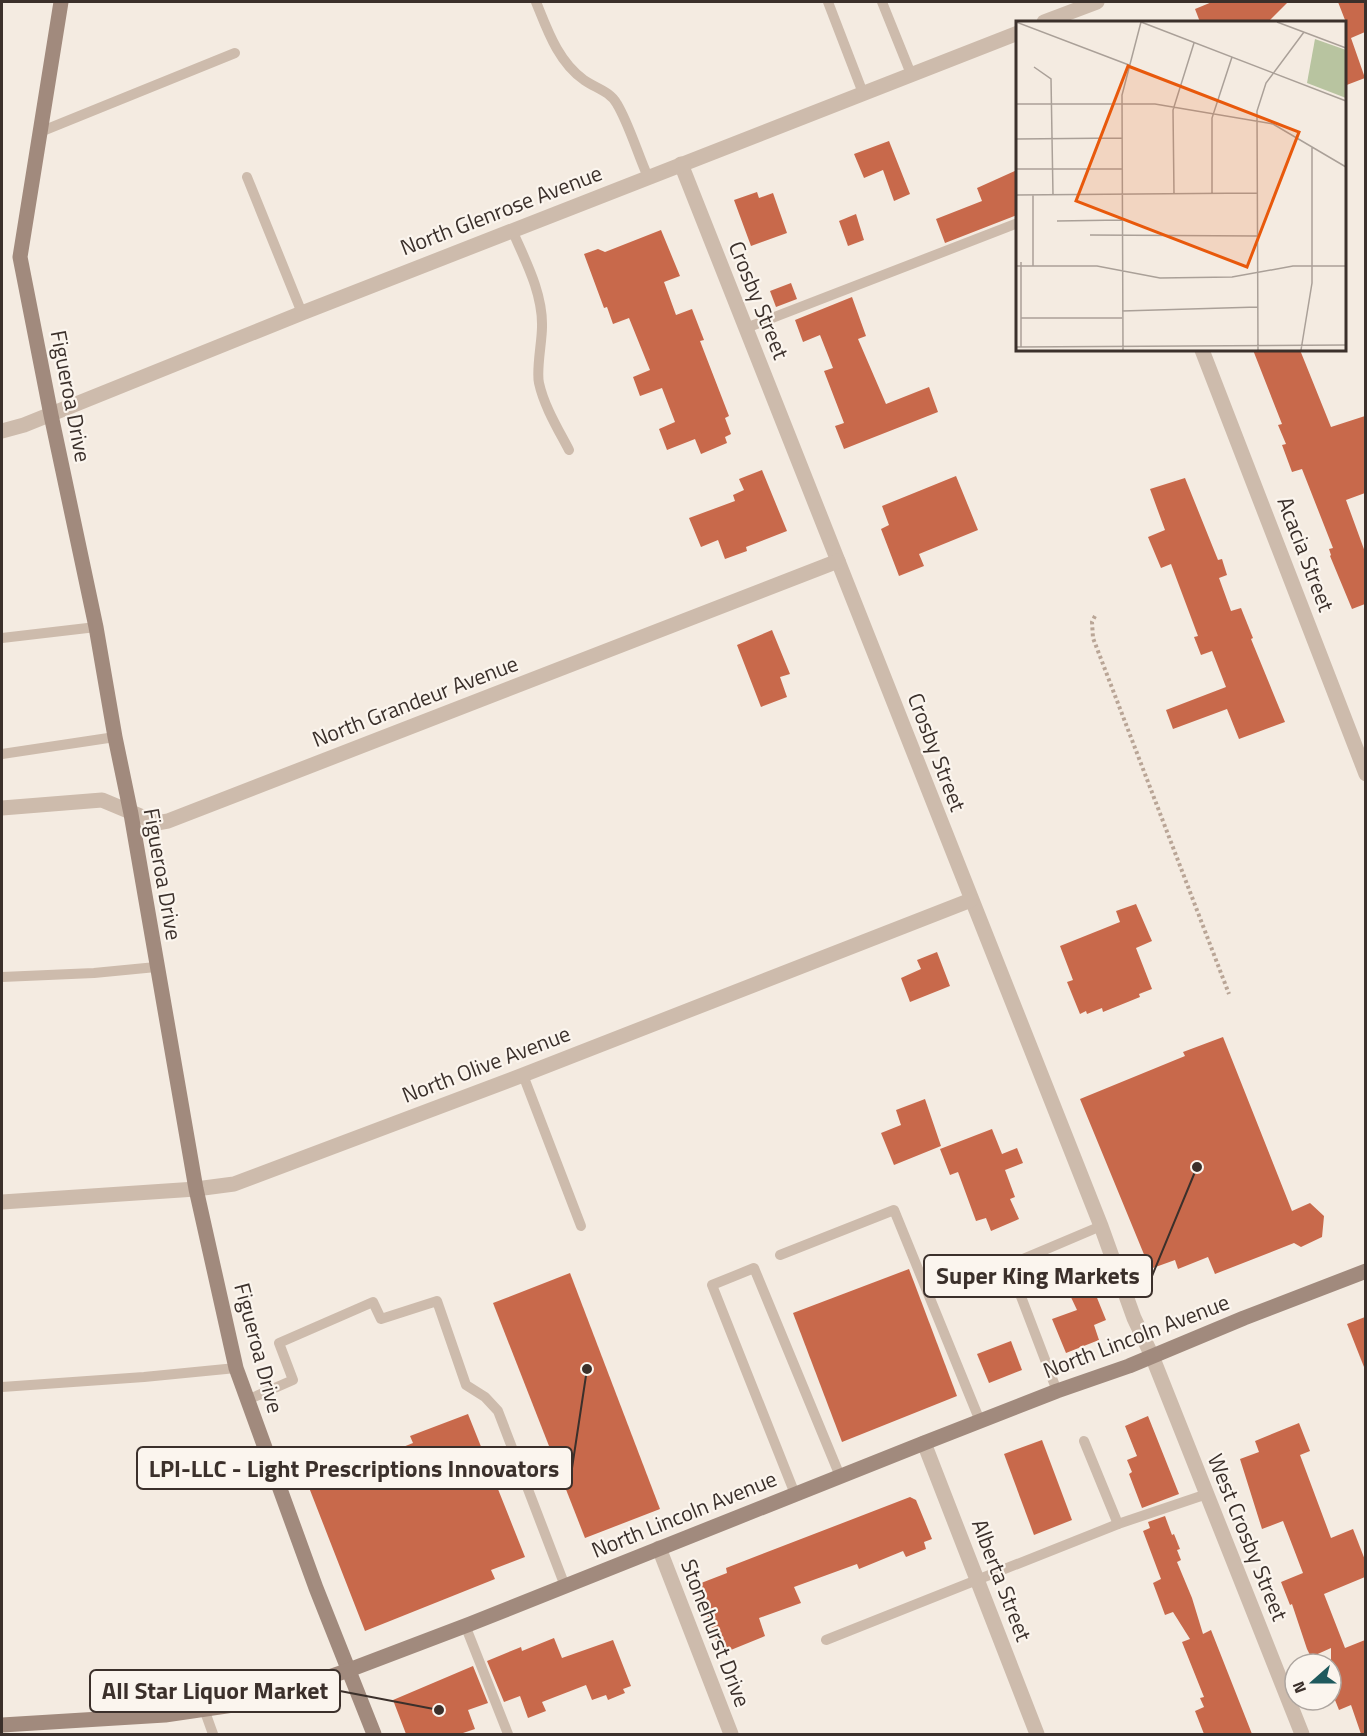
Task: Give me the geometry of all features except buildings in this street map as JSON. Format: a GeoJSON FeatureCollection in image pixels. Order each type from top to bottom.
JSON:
{"type":"FeatureCollection","features":[{"type":"Feature","properties":{"kind":"street","name":"Figueroa Drive"},"geometry":{"type":"LineString","coordinates":[[61,2],[20,257],[96,627],[196,1189],[236,1368],[316,1588],[374,1734]]}},
{"type":"Feature","properties":{"kind":"street"},"geometry":{"type":"LineString","coordinates":[[1063,19],[1097,2]]}},
{"type":"Feature","properties":{"kind":"street","name":"North Glenrose Avenue"},"geometry":{"type":"LineString","coordinates":[[2,431],[51,415],[302,312],[1016,33]]}},
{"type":"Feature","properties":{"kind":"street","name":"Crosby Street"},"geometry":{"type":"LineString","coordinates":[[681,164],[1101,1226],[1134,1318],[1152,1356]]}},
{"type":"Feature","properties":{"kind":"street","name":"Acacia Street"},"geometry":{"type":"LineString","coordinates":[[1202,351],[1365,774]]}},
{"type":"Feature","properties":{"kind":"street","name":"North Grandeur Avenue"},"geometry":{"type":"LineString","coordinates":[[2,808],[102,800],[157,823],[168,821],[838,561]]}},
{"type":"Feature","properties":{"kind":"street","name":"North Olive Avenue"},"geometry":{"type":"LineString","coordinates":[[2,1202],[196,1189],[234,1184],[523,1075],[971,900]]}},
{"type":"Feature","properties":{"kind":"street","name":"North Lincoln Avenue"},"geometry":{"type":"LineString","coordinates":[[2,1725],[165,1714],[240,1704],[271,1697],[349,1670],[465,1625],[980,1421],[1129,1366],[1365,1271]]}},
{"type":"Feature","properties":{"kind":"street","name":"West Crosby Street"},"geometry":{"type":"LineString","coordinates":[[1152,1356],[1302,1734]]}},
{"type":"Feature","properties":{"kind":"street","name":"Alberta Street"},"geometry":{"type":"LineString","coordinates":[[924,1443],[1037,1734]]}},
{"type":"Feature","properties":{"kind":"street","name":"Stonehurst Drive"},"geometry":{"type":"LineString","coordinates":[[658,1548],[731,1734]]}},
{"type":"Feature","properties":{"kind":"lane"},"geometry":{"type":"LineString","coordinates":[[536,2],[559,52],[575,72],[585,81],[597,86],[617,103],[648,177]]}},
{"type":"Feature","properties":{"kind":"lane"},"geometry":{"type":"LineString","coordinates":[[828,2],[863,93]]}},
{"type":"Feature","properties":{"kind":"lane"},"geometry":{"type":"LineString","coordinates":[[882,2],[911,74]]}},
{"type":"Feature","properties":{"kind":"lane"},"geometry":{"type":"LineString","coordinates":[[40,132],[235,53]]}},
{"type":"Feature","properties":{"kind":"lane"},"geometry":{"type":"LineString","coordinates":[[247,177],[302,312]]}},
{"type":"Feature","properties":{"kind":"lane"},"geometry":{"type":"LineString","coordinates":[[746,328],[1016,223]]}},
{"type":"Feature","properties":{"kind":"lane"},"geometry":{"type":"LineString","coordinates":[[512,230],[536,288],[541,307],[542,346],[538,379],[543,397],[569,450]]}},
{"type":"Feature","properties":{"kind":"lane"},"geometry":{"type":"LineString","coordinates":[[2,638],[96,627]]}},
{"type":"Feature","properties":{"kind":"lane"},"geometry":{"type":"LineString","coordinates":[[2,754],[115,737]]}},
{"type":"Feature","properties":{"kind":"lane"},"geometry":{"type":"LineString","coordinates":[[2,977],[94,973],[156,967]]}},
{"type":"Feature","properties":{"kind":"lane"},"geometry":{"type":"LineString","coordinates":[[523,1075],[581,1226]]}},
{"type":"Feature","properties":{"kind":"lane"},"geometry":{"type":"LineString","coordinates":[[780,1255],[894,1209],[980,1421]]}},
{"type":"Feature","properties":{"kind":"lane"},"geometry":{"type":"LineString","coordinates":[[1057,1391],[1009,1265],[1101,1226]]}},
{"type":"Feature","properties":{"kind":"lane"},"geometry":{"type":"LineString","coordinates":[[795,1494],[712,1285],[754,1268],[840,1476]]}},
{"type":"Feature","properties":{"kind":"lane"},"geometry":{"type":"LineString","coordinates":[[247,1400],[293,1380],[279,1343],[373,1302],[381,1319],[437,1301],[466,1385],[485,1396],[498,1411],[565,1586]]}},
{"type":"Feature","properties":{"kind":"lane"},"geometry":{"type":"LineString","coordinates":[[2,1387],[236,1368]]}},
{"type":"Feature","properties":{"kind":"lane"},"geometry":{"type":"LineString","coordinates":[[1084,1441],[1118,1524]]}},
{"type":"Feature","properties":{"kind":"lane"},"geometry":{"type":"LineString","coordinates":[[826,1640],[1118,1524],[1207,1494]]}},
{"type":"Feature","properties":{"kind":"lane"},"geometry":{"type":"LineString","coordinates":[[465,1625],[508,1734]]}},
{"type":"Feature","properties":{"kind":"lane"},"geometry":{"type":"LineString","coordinates":[[204,1709],[213,1734]]}},
{"type":"Feature","properties":{"kind":"path"},"geometry":{"type":"LineString","coordinates":[[1095,616],[1092,622],[1093,638],[1229,994]]}},
{"type":"Feature","properties":{"kind":"place","name":"Super King Markets"},"geometry":{"type":"Point","coordinates":[1197,1167]}},
{"type":"Feature","properties":{"kind":"place","name":"LPI-LLC - Light Prescriptions Innovators"},"geometry":{"type":"Point","coordinates":[587,1369]}},
{"type":"Feature","properties":{"kind":"place","name":"All Star Liquor Market"},"geometry":{"type":"Point","coordinates":[439,1710]}}]}
